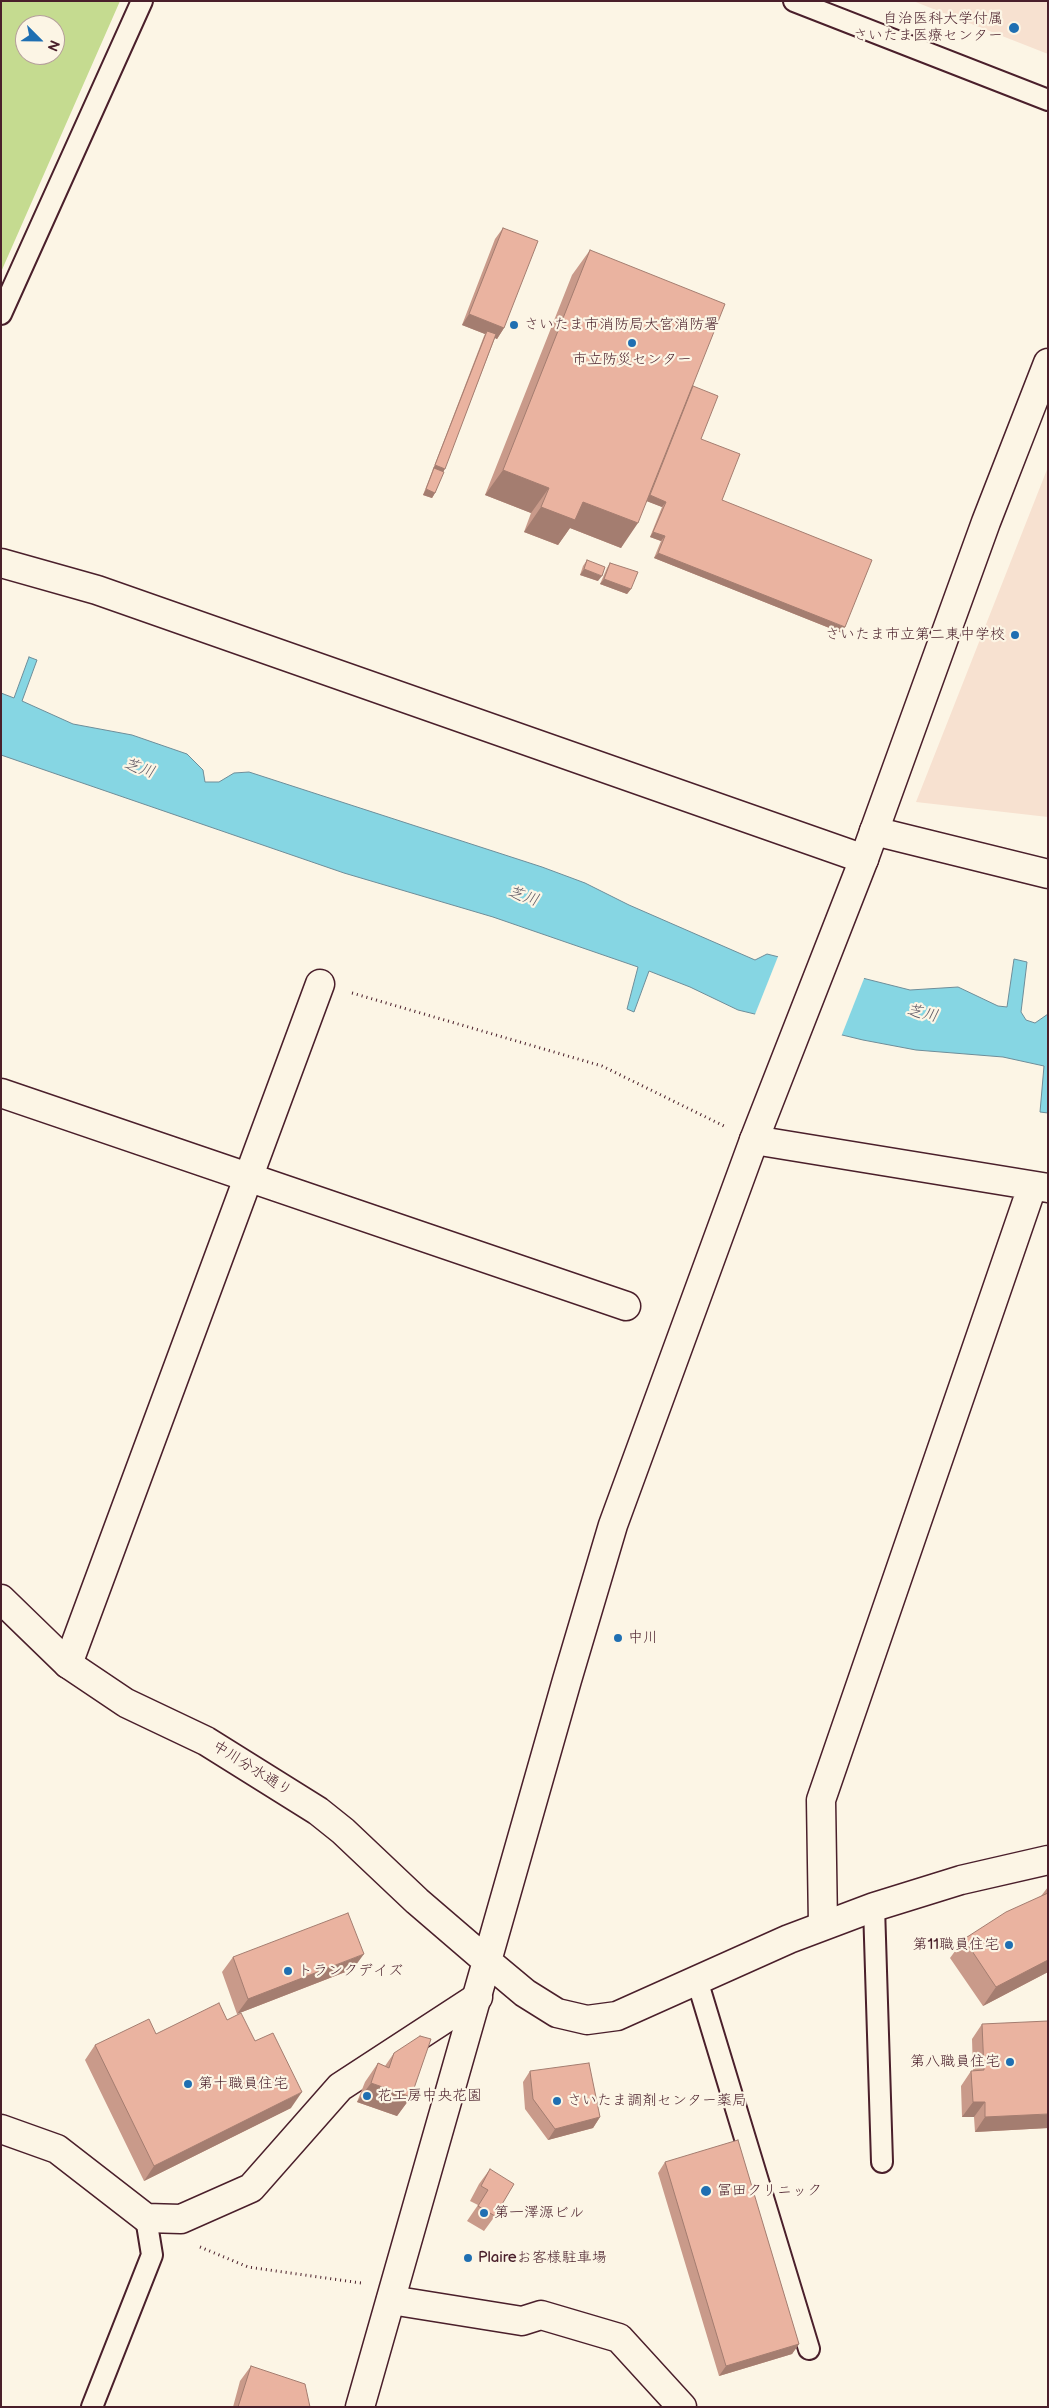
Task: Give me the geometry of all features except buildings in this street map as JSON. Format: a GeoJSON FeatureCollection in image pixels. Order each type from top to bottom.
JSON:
{"type":"FeatureCollection","features":[{"type":"Feature","properties":{"kind":"street"},"geometry":{"type":"LineString","coordinates":[[360,2407],[613,1525],[754,1140],[864,859],[986,522],[1048,363]]}},
{"type":"Feature","properties":{"kind":"street"},"geometry":{"type":"LineString","coordinates":[[1,563],[98,590],[864,859]]}},
{"type":"Feature","properties":{"kind":"street"},"geometry":{"type":"LineString","coordinates":[[874,831],[1048,874]]}},
{"type":"Feature","properties":{"kind":"street"},"geometry":{"type":"LineString","coordinates":[[68,1664],[320,984]]}},
{"type":"Feature","properties":{"kind":"street"},"geometry":{"type":"LineString","coordinates":[[1,1094],[248,1176],[626,1306]]}},
{"type":"Feature","properties":{"kind":"street"},"geometry":{"type":"LineString","coordinates":[[754,1140],[1040,1188],[821,1800],[823,1926]]}},
{"type":"Feature","properties":{"kind":"street","name":"中川分水通り"},"geometry":{"type":"LineString","coordinates":[[1,1599],[68,1664],[126,1703],[206,1741],[318,1811],[417,1901],[488,1962],[525,1993],[557,2013],[587,2020],[617,2016],[823,1926],[874,1907],[961,1880],[1048,1860]]}},
{"type":"Feature","properties":{"kind":"street"},"geometry":{"type":"LineString","coordinates":[[1,2128],[57,2149],[146,2218],[181,2219],[251,2188],[340,2087],[478,1997]]}},
{"type":"Feature","properties":{"kind":"street"},"geometry":{"type":"LineString","coordinates":[[392,2294],[522,2321],[541,2315],[619,2338],[682,2407]]}},
{"type":"Feature","properties":{"kind":"lane"},"geometry":{"type":"LineString","coordinates":[[1,314],[142,1]]}},
{"type":"Feature","properties":{"kind":"lane"},"geometry":{"type":"LineString","coordinates":[[794,1],[1048,100]]}},
{"type":"Feature","properties":{"kind":"lane"},"geometry":{"type":"LineString","coordinates":[[874,1907],[882,2162]]}},
{"type":"Feature","properties":{"kind":"lane"},"geometry":{"type":"LineString","coordinates":[[697,1980],[809,2349]]}},
{"type":"Feature","properties":{"kind":"lane"},"geometry":{"type":"LineString","coordinates":[[92,2407],[152,2255],[146,2218]]}},
{"type":"Feature","properties":{"kind":"path"},"geometry":{"type":"LineString","coordinates":[[320,984],[602,1066],[754,1140]]}},
{"type":"Feature","properties":{"kind":"path"},"geometry":{"type":"LineString","coordinates":[[193,2244],[248,2267],[392,2294]]}},
{"type":"Feature","properties":{"kind":"shaded area","name":"自治医科大学付属 さいたま医療センター"},"geometry":{"type":"Polygon","coordinates":[[[913,1],[1048,1],[1048,54],[913,1]]]}},
{"type":"Feature","properties":{"kind":"shaded area","name":"さいたま市立第二東中学校"},"geometry":{"type":"Polygon","coordinates":[[[1048,467],[1048,817],[916,802],[1048,467]]]}},
{"type":"Feature","properties":{"kind":"green space"},"geometry":{"type":"Polygon","coordinates":[[[1,1],[120,1],[1,272],[1,1]]]}},
{"type":"Feature","properties":{"kind":"water","name":"芝川"},"geometry":{"type":"Polygon","coordinates":[[[29,657],[37,660],[22,701],[73,724],[132,735],[187,754],[203,770],[205,782],[219,782],[234,773],[249,772],[542,867],[585,883],[629,905],[755,960],[767,954],[910,990],[958,987],[998,1006],[1007,1007],[1014,959],[1027,962],[1021,1012],[1026,1020],[1035,1023],[1048,1014],[1048,1113],[1040,1112],[1044,1066],[1003,1057],[916,1050],[863,1040],[738,1010],[690,987],[649,971],[634,1012],[627,1009],[638,967],[493,917],[344,873],[1,755],[1,693],[14,698],[29,657]]]}},
{"type":"Feature","properties":{"kind":"pier"},"geometry":{"type":"Polygon","coordinates":[[[779,954],[865,976],[841,1037],[754,1017],[779,954]]]}},
{"type":"Feature","properties":{"kind":"place","name":"自治医科大学付属 さいたま医療センター"},"geometry":{"type":"Point","coordinates":[1014,28]}},
{"type":"Feature","properties":{"kind":"place","name":"さいたま市消防局大宮消防署"},"geometry":{"type":"Point","coordinates":[514,325]}},
{"type":"Feature","properties":{"kind":"place","name":"市立防災センター"},"geometry":{"type":"Point","coordinates":[632,343]}},
{"type":"Feature","properties":{"kind":"place","name":"さいたま市立第二東中学校"},"geometry":{"type":"Point","coordinates":[1015,635]}},
{"type":"Feature","properties":{"kind":"place","name":"中川"},"geometry":{"type":"Point","coordinates":[618,1638]}},
{"type":"Feature","properties":{"kind":"place","name":"第11職員住宅"},"geometry":{"type":"Point","coordinates":[1009,1945]}},
{"type":"Feature","properties":{"kind":"place","name":"トランクデイズ"},"geometry":{"type":"Point","coordinates":[288,1971]}},
{"type":"Feature","properties":{"kind":"place","name":"第八職員住宅"},"geometry":{"type":"Point","coordinates":[1010,2062]}},
{"type":"Feature","properties":{"kind":"place","name":"第十職員住宅"},"geometry":{"type":"Point","coordinates":[188,2084]}},
{"type":"Feature","properties":{"kind":"place","name":"花工房中央花園"},"geometry":{"type":"Point","coordinates":[367,2096]}},
{"type":"Feature","properties":{"kind":"place","name":"さいたま調剤センター薬局"},"geometry":{"type":"Point","coordinates":[557,2101]}},
{"type":"Feature","properties":{"kind":"place","name":"冨田クリニック"},"geometry":{"type":"Point","coordinates":[706,2191]}},
{"type":"Feature","properties":{"kind":"place","name":"第一澤源ビル"},"geometry":{"type":"Point","coordinates":[484,2213]}},
{"type":"Feature","properties":{"kind":"place","name":"Plaireお客様駐車場"},"geometry":{"type":"Point","coordinates":[468,2258]}}]}
